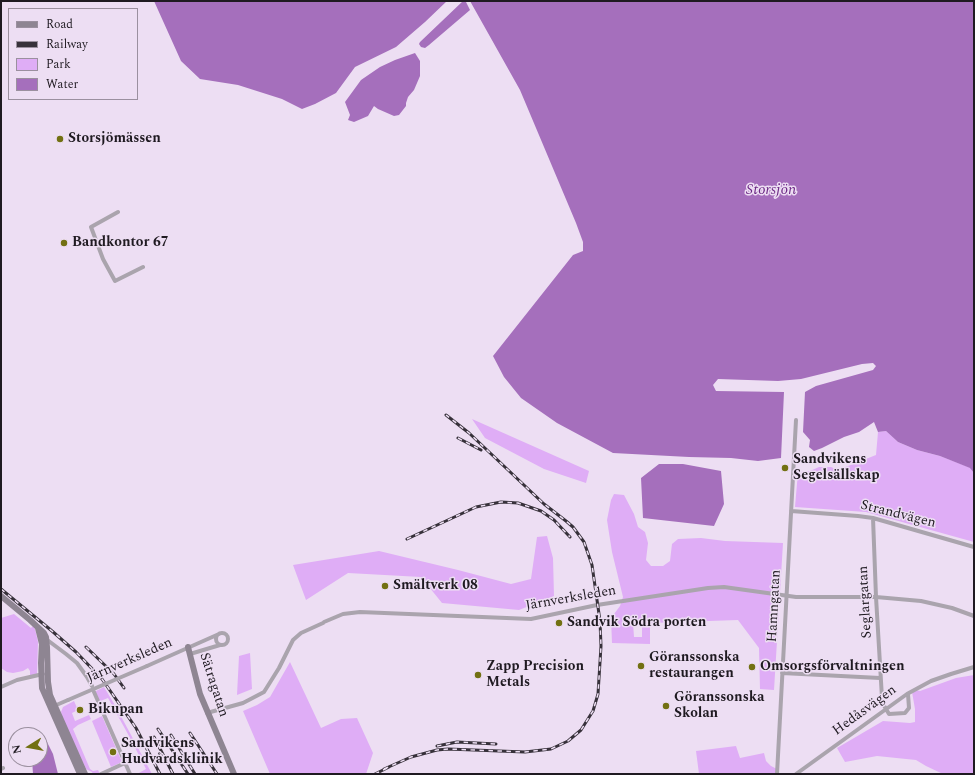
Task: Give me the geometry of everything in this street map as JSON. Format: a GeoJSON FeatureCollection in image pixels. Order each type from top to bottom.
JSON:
{"type":"FeatureCollection","features":[{"type":"Feature","properties":{"kind":"street"},"geometry":{"type":"LineString","coordinates":[[118,212],[91,226],[103,259],[115,280],[143,268]]}},
{"type":"Feature","properties":{"kind":"street","name":"Hamngatan"},"geometry":{"type":"LineString","coordinates":[[777,774],[796,420]]}},
{"type":"Feature","properties":{"kind":"street","name":"Strandvägen"},"geometry":{"type":"LineString","coordinates":[[791,511],[874,518],[974,547]]}},
{"type":"Feature","properties":{"kind":"street","name":"Seglargatan"},"geometry":{"type":"LineString","coordinates":[[874,518],[880,678],[882,698],[886,709]]}},
{"type":"Feature","properties":{"kind":"street","name":"Järnverksleden"},"geometry":{"type":"LineString","coordinates":[[207,712],[243,703],[264,692],[293,640],[301,633],[342,614],[360,612],[531,619],[598,605],[708,588],[724,587],[786,596],[876,597],[937,604],[974,616]]}},
{"type":"Feature","properties":{"kind":"street"},"geometry":{"type":"LineString","coordinates":[[1,596],[44,633],[46,639],[49,689],[52,707],[80,774]]}},
{"type":"Feature","properties":{"kind":"street"},"geometry":{"type":"LineString","coordinates":[[38,628],[42,644],[42,688],[86,774]]}},
{"type":"Feature","properties":{"kind":"street"},"geometry":{"type":"LineString","coordinates":[[224,633],[228,637],[227,643],[224,645],[220,645],[216,641],[216,637],[219,634],[224,633]]}},
{"type":"Feature","properties":{"kind":"street","name":"Järnverksleden"},"geometry":{"type":"LineString","coordinates":[[52,707],[219,634]]}},
{"type":"Feature","properties":{"kind":"street"},"geometry":{"type":"LineString","coordinates":[[46,639],[77,664],[92,686]]}},
{"type":"Feature","properties":{"kind":"street","name":"Järnverksleden"},"geometry":{"type":"LineString","coordinates":[[190,654],[220,645]]}},
{"type":"Feature","properties":{"kind":"street","name":"Sätragatan"},"geometry":{"type":"LineString","coordinates":[[188,647],[200,694],[234,774]]}},
{"type":"Feature","properties":{"kind":"street","name":"Hedåsvägen"},"geometry":{"type":"LineString","coordinates":[[796,774],[908,694],[931,681],[974,667]]}},
{"type":"Feature","properties":{"kind":"street"},"geometry":{"type":"LineString","coordinates":[[782,673],[880,678]]}},
{"type":"Feature","properties":{"kind":"street"},"geometry":{"type":"LineString","coordinates":[[1,687],[17,680],[41,674],[48,674]]}},
{"type":"Feature","properties":{"kind":"street"},"geometry":{"type":"LineString","coordinates":[[94,692],[130,774]]}},
{"type":"Feature","properties":{"kind":"street"},"geometry":{"type":"LineString","coordinates":[[886,709],[889,714],[905,713],[909,708],[908,694]]}},
{"type":"Feature","properties":{"kind":"street"},"geometry":{"type":"LineString","coordinates":[[101,774],[125,763]]}},
{"type":"Feature","properties":{"kind":"green space"},"geometry":{"type":"Polygon","coordinates":[[[472,419],[589,471],[586,483],[544,469],[485,438],[472,419]]]}},
{"type":"Feature","properties":{"kind":"green space"},"geometry":{"type":"Polygon","coordinates":[[[886,431],[898,442],[971,468],[974,473],[974,542],[866,512],[795,507],[798,472],[810,471],[819,467],[831,467],[838,470],[876,455],[878,432],[886,431]]]}},
{"type":"Feature","properties":{"kind":"green space"},"geometry":{"type":"Polygon","coordinates":[[[614,494],[624,495],[634,514],[638,527],[645,532],[648,543],[646,560],[651,566],[663,566],[670,561],[672,544],[678,539],[701,538],[725,541],[783,543],[774,690],[760,689],[759,648],[738,620],[650,623],[650,644],[612,643],[611,618],[620,606],[623,597],[612,552],[607,520],[611,500],[614,494]],[[633,623],[634,637],[642,637],[642,623],[633,623]]]}},
{"type":"Feature","properties":{"kind":"green space"},"geometry":{"type":"Polygon","coordinates":[[[547,536],[553,558],[554,596],[519,610],[442,603],[421,577],[348,573],[306,600],[293,565],[379,551],[511,584],[531,579],[537,537],[547,536]]]}},
{"type":"Feature","properties":{"kind":"green space"},"geometry":{"type":"Polygon","coordinates":[[[14,614],[31,628],[33,626],[35,629],[38,642],[37,675],[30,676],[30,671],[28,668],[23,671],[13,673],[7,672],[1,668],[1,618],[14,614]]]}},
{"type":"Feature","properties":{"kind":"green space"},"geometry":{"type":"Polygon","coordinates":[[[250,653],[252,689],[237,695],[239,656],[250,653]]]}},
{"type":"Feature","properties":{"kind":"green space"},"geometry":{"type":"Polygon","coordinates":[[[290,662],[321,728],[341,719],[357,718],[373,753],[366,774],[270,774],[243,711],[270,697],[290,662]]]}},
{"type":"Feature","properties":{"kind":"green space"},"geometry":{"type":"Polygon","coordinates":[[[974,675],[974,774],[943,774],[916,760],[877,756],[845,762],[837,748],[883,721],[915,722],[915,709],[912,692],[916,690],[920,691],[956,678],[974,675]]]}},
{"type":"Feature","properties":{"kind":"green space"},"geometry":{"type":"Polygon","coordinates":[[[104,687],[152,774],[137,774],[146,769],[129,736],[108,698],[98,702],[94,692],[104,687]]]}},
{"type":"Feature","properties":{"kind":"green space"},"geometry":{"type":"Polygon","coordinates":[[[74,701],[78,710],[72,713],[75,721],[89,715],[91,719],[73,729],[90,769],[93,771],[98,770],[100,774],[93,774],[86,769],[62,717],[61,712],[63,707],[74,701]]]}},
{"type":"Feature","properties":{"kind":"green space"},"geometry":{"type":"Polygon","coordinates":[[[102,716],[122,762],[111,767],[92,721],[102,716]]]}},
{"type":"Feature","properties":{"kind":"green space"},"geometry":{"type":"Polygon","coordinates":[[[736,746],[740,758],[764,753],[766,761],[777,769],[777,774],[699,774],[696,751],[736,746]]]}},
{"type":"Feature","properties":{"kind":"water"},"geometry":{"type":"Polygon","coordinates":[[[154,1],[447,1],[396,47],[355,67],[336,93],[302,109],[282,99],[238,85],[200,79],[181,61],[154,1]]]}},
{"type":"Feature","properties":{"kind":"water"},"geometry":{"type":"Polygon","coordinates":[[[463,1],[466,2],[470,10],[429,45],[425,48],[421,47],[419,44],[420,42],[463,1]]]}},
{"type":"Feature","properties":{"kind":"water","name":"Storsjön"},"geometry":{"type":"Polygon","coordinates":[[[470,1],[974,1],[974,473],[970,468],[898,442],[886,431],[878,432],[874,422],[859,432],[844,437],[822,448],[814,451],[809,447],[810,440],[803,432],[805,392],[816,386],[873,370],[876,366],[873,363],[862,364],[801,379],[778,381],[718,379],[713,385],[716,391],[784,392],[781,458],[758,461],[731,458],[613,453],[557,423],[521,398],[504,377],[493,356],[573,255],[583,251],[583,242],[520,90],[470,1]]]}},
{"type":"Feature","properties":{"kind":"water"},"geometry":{"type":"Polygon","coordinates":[[[415,53],[420,61],[420,76],[414,90],[408,97],[406,106],[399,115],[394,116],[374,106],[368,116],[354,122],[348,120],[350,115],[345,102],[361,80],[380,67],[415,53]]]}},
{"type":"Feature","properties":{"kind":"water"},"geometry":{"type":"Polygon","coordinates":[[[659,464],[683,464],[721,471],[724,504],[714,526],[643,518],[641,478],[659,464]]]}},
{"type":"Feature","properties":{"kind":"water"},"geometry":{"type":"Polygon","coordinates":[[[48,744],[53,754],[58,774],[33,774],[33,767],[48,767],[48,744]]]}},
{"type":"Feature","properties":{"kind":"railway"},"geometry":{"type":"LineString","coordinates":[[384,769],[411,757],[437,750],[448,749],[525,752],[551,749],[568,741],[581,730],[593,711],[598,694],[601,646],[600,621],[592,565],[584,542],[573,527],[544,504],[469,433],[446,415]]}},
{"type":"Feature","properties":{"kind":"railway"},"geometry":{"type":"LineString","coordinates":[[458,438],[481,450]]}},
{"type":"Feature","properties":{"kind":"railway"},"geometry":{"type":"LineString","coordinates":[[407,539],[476,507],[501,502],[518,503],[541,511],[554,520],[570,537]]}},
{"type":"Feature","properties":{"kind":"railway"},"geometry":{"type":"LineString","coordinates":[[1,589],[76,652],[102,679],[136,728],[160,774]]}},
{"type":"Feature","properties":{"kind":"railway"},"geometry":{"type":"LineString","coordinates":[[86,647],[114,674],[124,688]]}},
{"type":"Feature","properties":{"kind":"railway"},"geometry":{"type":"LineString","coordinates":[[158,729],[188,774]]}},
{"type":"Feature","properties":{"kind":"railway"},"geometry":{"type":"LineString","coordinates":[[190,733],[217,774]]}},
{"type":"Feature","properties":{"kind":"railway"},"geometry":{"type":"LineString","coordinates":[[171,735],[195,774]]}},
{"type":"Feature","properties":{"kind":"railway"},"geometry":{"type":"LineString","coordinates":[[154,737],[173,774]]}},
{"type":"Feature","properties":{"kind":"railway"},"geometry":{"type":"LineString","coordinates":[[437,746],[457,742],[496,744]]}},
{"type":"Feature","properties":{"kind":"railway"},"geometry":{"type":"LineString","coordinates":[[375,774],[389,767]]}},
{"type":"Feature","properties":{"kind":"place","name":"Storsjömässen"},"geometry":{"type":"Point","coordinates":[60,139]}},
{"type":"Feature","properties":{"kind":"place","name":"Bandkontor 67"},"geometry":{"type":"Point","coordinates":[64,243]}},
{"type":"Feature","properties":{"kind":"place","name":"Sandvikens Segelsällskap"},"geometry":{"type":"Point","coordinates":[785,468]}},
{"type":"Feature","properties":{"kind":"place","name":"Smältverk 08"},"geometry":{"type":"Point","coordinates":[385,586]}},
{"type":"Feature","properties":{"kind":"place","name":"Sandvik Södra porten"},"geometry":{"type":"Point","coordinates":[559,623]}},
{"type":"Feature","properties":{"kind":"place","name":"Göranssonska restaurangen"},"geometry":{"type":"Point","coordinates":[641,666]}},
{"type":"Feature","properties":{"kind":"place","name":"Omsorgsförvaltningen"},"geometry":{"type":"Point","coordinates":[752,667]}},
{"type":"Feature","properties":{"kind":"place","name":"Zapp Precision Metals"},"geometry":{"type":"Point","coordinates":[478,675]}},
{"type":"Feature","properties":{"kind":"place","name":"Göranssonska Skolan"},"geometry":{"type":"Point","coordinates":[666,706]}},
{"type":"Feature","properties":{"kind":"place","name":"Bikupan"},"geometry":{"type":"Point","coordinates":[80,710]}},
{"type":"Feature","properties":{"kind":"place","name":"Sandvikens Hudvårdsklinik"},"geometry":{"type":"Point","coordinates":[113,752]}}]}
